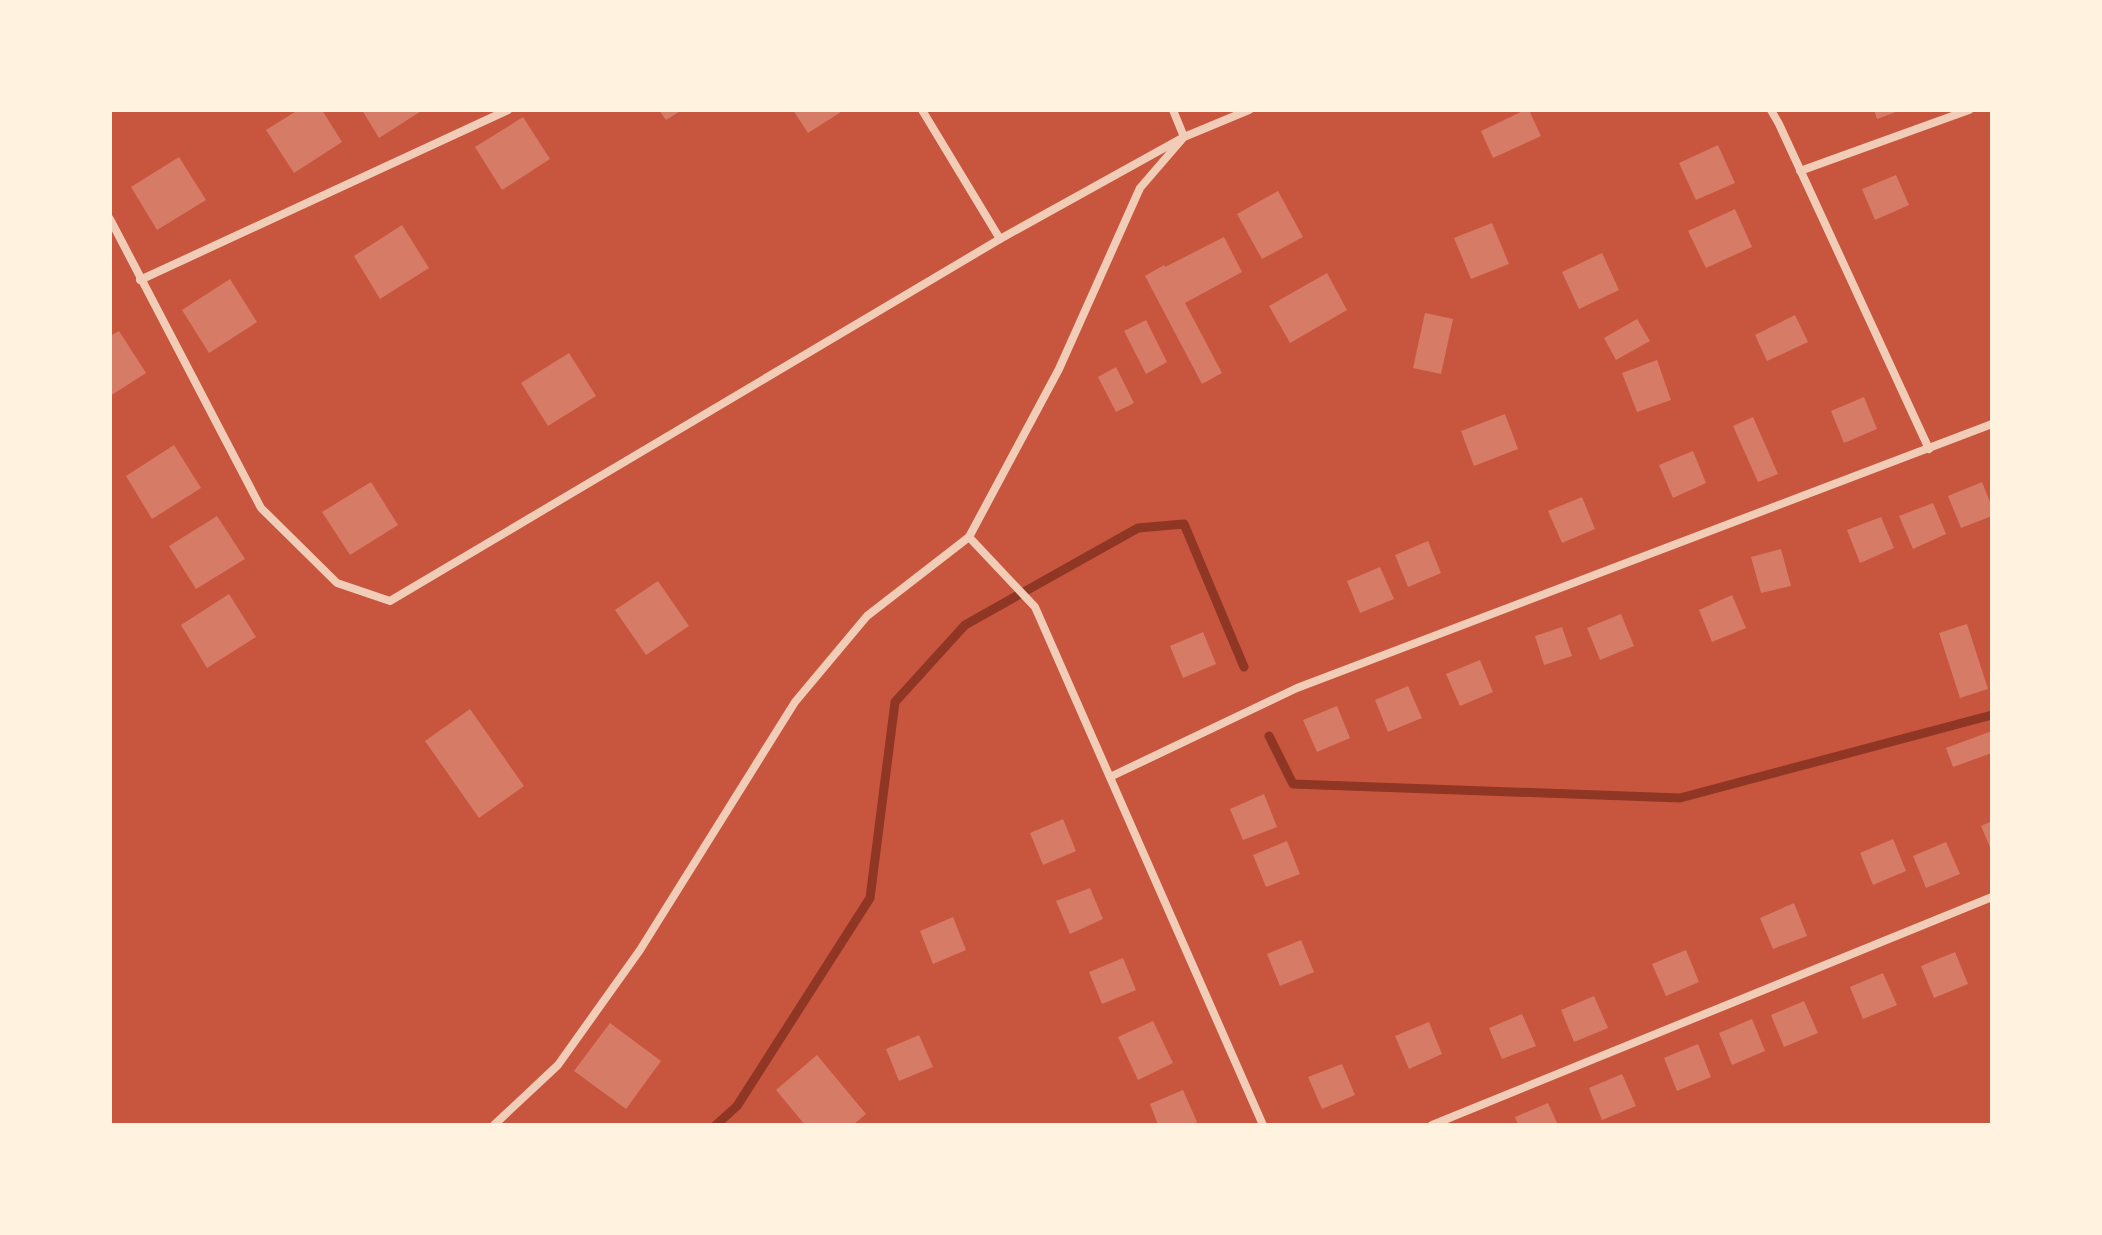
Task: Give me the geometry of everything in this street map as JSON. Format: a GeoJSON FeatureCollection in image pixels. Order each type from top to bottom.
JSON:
{"type":"FeatureCollection","features":[{"type":"Feature","properties":{"kind":"street"},"geometry":{"type":"LineString","coordinates":[[140,280],[508,110]]}},
{"type":"Feature","properties":{"kind":"street"},"geometry":{"type":"LineString","coordinates":[[922,110],[1000,239]]}},
{"type":"Feature","properties":{"kind":"street"},"geometry":{"type":"LineString","coordinates":[[1173,110],[1184,137]]}},
{"type":"Feature","properties":{"kind":"street"},"geometry":{"type":"LineString","coordinates":[[110,219],[261,508],[337,583],[390,601],[1000,239],[1184,137],[1249,110]]}},
{"type":"Feature","properties":{"kind":"street"},"geometry":{"type":"LineString","coordinates":[[1771,110],[1929,449]]}},
{"type":"Feature","properties":{"kind":"street"},"geometry":{"type":"LineString","coordinates":[[1800,171],[1969,110]]}},
{"type":"Feature","properties":{"kind":"street"},"geometry":{"type":"LineString","coordinates":[[494,1125],[558,1065],[631,963],[795,702],[867,616],[969,537],[1059,369],[1140,188],[1184,137]]}},
{"type":"Feature","properties":{"kind":"street"},"geometry":{"type":"LineString","coordinates":[[1110,777],[1297,688],[1992,424]]}},
{"type":"Feature","properties":{"kind":"street"},"geometry":{"type":"LineString","coordinates":[[969,537],[1035,607],[1263,1125]]}},
{"type":"Feature","properties":{"kind":"street"},"geometry":{"type":"LineString","coordinates":[[1432,1125],[1992,897]]}},
{"type":"Feature","properties":{"kind":"building"},"geometry":{"type":"Polygon","coordinates":[[[298,110],[322,110],[342,142],[294,173],[266,130],[298,110]]]}},
{"type":"Feature","properties":{"kind":"building"},"geometry":{"type":"Polygon","coordinates":[[[362,110],[423,110],[379,138],[362,110]]]}},
{"type":"Feature","properties":{"kind":"building"},"geometry":{"type":"Polygon","coordinates":[[[659,110],[682,110],[666,120],[659,110]]]}},
{"type":"Feature","properties":{"kind":"building"},"geometry":{"type":"Polygon","coordinates":[[[793,110],[844,110],[808,133],[793,110]]]}},
{"type":"Feature","properties":{"kind":"building"},"geometry":{"type":"Polygon","coordinates":[[[1529,110],[1541,136],[1493,158],[1481,131],[1529,110]]]}},
{"type":"Feature","properties":{"kind":"building"},"geometry":{"type":"Polygon","coordinates":[[[1874,110],[1901,110],[1877,119],[1874,110]]]}},
{"type":"Feature","properties":{"kind":"building"},"geometry":{"type":"Polygon","coordinates":[[[523,117],[550,159],[502,190],[475,147],[523,117]]]}},
{"type":"Feature","properties":{"kind":"building"},"geometry":{"type":"Polygon","coordinates":[[[1718,145],[1735,183],[1696,200],[1679,163],[1718,145]]]}},
{"type":"Feature","properties":{"kind":"building"},"geometry":{"type":"Polygon","coordinates":[[[179,157],[206,200],[157,230],[131,187],[179,157]]]}},
{"type":"Feature","properties":{"kind":"building"},"geometry":{"type":"Polygon","coordinates":[[[1896,175],[1909,205],[1875,220],[1862,189],[1896,175]]]}},
{"type":"Feature","properties":{"kind":"building"},"geometry":{"type":"Polygon","coordinates":[[[1278,191],[1303,237],[1262,259],[1237,214],[1278,191]]]}},
{"type":"Feature","properties":{"kind":"building"},"geometry":{"type":"Polygon","coordinates":[[[1735,209],[1752,247],[1706,268],[1688,231],[1735,209]]]}},
{"type":"Feature","properties":{"kind":"building"},"geometry":{"type":"Polygon","coordinates":[[[1492,223],[1509,264],[1471,279],[1454,238],[1492,223]]]}},
{"type":"Feature","properties":{"kind":"building"},"geometry":{"type":"Polygon","coordinates":[[[402,225],[429,268],[380,299],[354,256],[402,225]]]}},
{"type":"Feature","properties":{"kind":"building"},"geometry":{"type":"Polygon","coordinates":[[[1224,237],[1242,272],[1185,303],[1222,373],[1202,384],[1145,276],[1224,237]]]}},
{"type":"Feature","properties":{"kind":"building"},"geometry":{"type":"Polygon","coordinates":[[[1602,253],[1619,290],[1579,309],[1562,272],[1602,253]]]}},
{"type":"Feature","properties":{"kind":"building"},"geometry":{"type":"Polygon","coordinates":[[[1327,273],[1347,310],[1290,343],[1269,306],[1327,273]]]}},
{"type":"Feature","properties":{"kind":"building"},"geometry":{"type":"Polygon","coordinates":[[[230,279],[257,322],[209,353],[182,310],[230,279]]]}},
{"type":"Feature","properties":{"kind":"building"},"geometry":{"type":"Polygon","coordinates":[[[1425,313],[1453,319],[1441,374],[1413,368],[1425,313]]]}},
{"type":"Feature","properties":{"kind":"building"},"geometry":{"type":"Polygon","coordinates":[[[1795,315],[1808,342],[1767,361],[1755,335],[1795,315]]]}},
{"type":"Feature","properties":{"kind":"building"},"geometry":{"type":"Polygon","coordinates":[[[1637,319],[1650,341],[1616,360],[1604,338],[1637,319]]]}},
{"type":"Feature","properties":{"kind":"building"},"geometry":{"type":"Polygon","coordinates":[[[1146,320],[1167,362],[1146,374],[1124,331],[1146,320]]]}},
{"type":"Feature","properties":{"kind":"building"},"geometry":{"type":"Polygon","coordinates":[[[119,331],[146,373],[110,396],[110,336],[119,331]]]}},
{"type":"Feature","properties":{"kind":"building"},"geometry":{"type":"Polygon","coordinates":[[[569,353],[596,396],[548,426],[521,383],[569,353]]]}},
{"type":"Feature","properties":{"kind":"building"},"geometry":{"type":"Polygon","coordinates":[[[1657,360],[1671,400],[1637,412],[1622,373],[1657,360]]]}},
{"type":"Feature","properties":{"kind":"building"},"geometry":{"type":"Polygon","coordinates":[[[1116,367],[1134,403],[1116,412],[1098,377],[1116,367]]]}},
{"type":"Feature","properties":{"kind":"building"},"geometry":{"type":"Polygon","coordinates":[[[1864,397],[1877,429],[1844,443],[1831,411],[1864,397]]]}},
{"type":"Feature","properties":{"kind":"building"},"geometry":{"type":"Polygon","coordinates":[[[1505,414],[1518,449],[1474,466],[1461,431],[1505,414]]]}},
{"type":"Feature","properties":{"kind":"building"},"geometry":{"type":"Polygon","coordinates":[[[1753,417],[1778,474],[1758,482],[1733,426],[1753,417]]]}},
{"type":"Feature","properties":{"kind":"building"},"geometry":{"type":"Polygon","coordinates":[[[174,445],[201,488],[152,519],[126,476],[174,445]]]}},
{"type":"Feature","properties":{"kind":"building"},"geometry":{"type":"Polygon","coordinates":[[[1693,451],[1706,483],[1673,498],[1659,465],[1693,451]]]}},
{"type":"Feature","properties":{"kind":"building"},"geometry":{"type":"Polygon","coordinates":[[[371,482],[398,525],[350,555],[322,512],[371,482]]]}},
{"type":"Feature","properties":{"kind":"building"},"geometry":{"type":"Polygon","coordinates":[[[1982,482],[1992,507],[1992,516],[1961,528],[1948,496],[1982,482]]]}},
{"type":"Feature","properties":{"kind":"building"},"geometry":{"type":"Polygon","coordinates":[[[1582,497],[1595,529],[1562,543],[1548,511],[1582,497]]]}},
{"type":"Feature","properties":{"kind":"building"},"geometry":{"type":"Polygon","coordinates":[[[1933,503],[1946,534],[1913,549],[1899,516],[1933,503]]]}},
{"type":"Feature","properties":{"kind":"building"},"geometry":{"type":"Polygon","coordinates":[[[217,516],[245,559],[196,589],[169,546],[217,516]]]}},
{"type":"Feature","properties":{"kind":"building"},"geometry":{"type":"Polygon","coordinates":[[[1881,517],[1894,548],[1860,563],[1847,530],[1881,517]]]}},
{"type":"Feature","properties":{"kind":"building"},"geometry":{"type":"Polygon","coordinates":[[[1428,541],[1441,573],[1408,587],[1395,555],[1428,541]]]}},
{"type":"Feature","properties":{"kind":"building"},"geometry":{"type":"Polygon","coordinates":[[[1781,549],[1791,586],[1761,593],[1751,557],[1781,549]]]}},
{"type":"Feature","properties":{"kind":"building"},"geometry":{"type":"Polygon","coordinates":[[[1380,567],[1394,599],[1360,613],[1347,581],[1380,567]]]}},
{"type":"Feature","properties":{"kind":"building"},"geometry":{"type":"Polygon","coordinates":[[[658,581],[689,626],[646,655],[615,610],[658,581]]]}},
{"type":"Feature","properties":{"kind":"building"},"geometry":{"type":"Polygon","coordinates":[[[229,594],[256,637],[207,668],[181,625],[229,594]]]}},
{"type":"Feature","properties":{"kind":"building"},"geometry":{"type":"Polygon","coordinates":[[[1732,595],[1746,628],[1712,642],[1699,610],[1732,595]]]}},
{"type":"Feature","properties":{"kind":"building"},"geometry":{"type":"Polygon","coordinates":[[[1621,614],[1634,646],[1600,660],[1587,628],[1621,614]]]}},
{"type":"Feature","properties":{"kind":"building"},"geometry":{"type":"Polygon","coordinates":[[[1967,624],[1988,689],[1960,698],[1939,633],[1967,624]]]}},
{"type":"Feature","properties":{"kind":"building"},"geometry":{"type":"Polygon","coordinates":[[[1562,627],[1572,656],[1544,665],[1535,636],[1562,627]]]}},
{"type":"Feature","properties":{"kind":"building"},"geometry":{"type":"Polygon","coordinates":[[[1203,632],[1216,664],[1183,678],[1170,646],[1203,632]]]}},
{"type":"Feature","properties":{"kind":"building"},"geometry":{"type":"Polygon","coordinates":[[[1480,660],[1493,692],[1460,706],[1446,674],[1480,660]]]}},
{"type":"Feature","properties":{"kind":"building"},"geometry":{"type":"Polygon","coordinates":[[[1408,686],[1422,718],[1388,732],[1375,700],[1408,686]]]}},
{"type":"Feature","properties":{"kind":"building"},"geometry":{"type":"Polygon","coordinates":[[[1337,706],[1350,738],[1317,752],[1303,720],[1337,706]]]}},
{"type":"Feature","properties":{"kind":"building"},"geometry":{"type":"Polygon","coordinates":[[[470,709],[524,786],[479,818],[425,741],[470,709]]]}},
{"type":"Feature","properties":{"kind":"building"},"geometry":{"type":"Polygon","coordinates":[[[1992,731],[1992,753],[1953,767],[1946,748],[1992,731]]]}},
{"type":"Feature","properties":{"kind":"building"},"geometry":{"type":"Polygon","coordinates":[[[1264,794],[1277,827],[1243,840],[1230,809],[1264,794]]]}},
{"type":"Feature","properties":{"kind":"building"},"geometry":{"type":"Polygon","coordinates":[[[1063,819],[1076,851],[1043,865],[1030,833],[1063,819]]]}},
{"type":"Feature","properties":{"kind":"building"},"geometry":{"type":"Polygon","coordinates":[[[1992,821],[1992,852],[1981,826],[1992,821]]]}},
{"type":"Feature","properties":{"kind":"building"},"geometry":{"type":"Polygon","coordinates":[[[1893,839],[1906,871],[1873,885],[1860,853],[1893,839]]]}},
{"type":"Feature","properties":{"kind":"building"},"geometry":{"type":"Polygon","coordinates":[[[1287,841],[1300,874],[1266,887],[1253,855],[1287,841]]]}},
{"type":"Feature","properties":{"kind":"building"},"geometry":{"type":"Polygon","coordinates":[[[1946,842],[1960,874],[1926,888],[1913,856],[1946,842]]]}},
{"type":"Feature","properties":{"kind":"building"},"geometry":{"type":"Polygon","coordinates":[[[1090,888],[1103,919],[1070,934],[1056,901],[1090,888]]]}},
{"type":"Feature","properties":{"kind":"building"},"geometry":{"type":"Polygon","coordinates":[[[1794,903],[1807,936],[1773,949],[1760,918],[1794,903]]]}},
{"type":"Feature","properties":{"kind":"building"},"geometry":{"type":"Polygon","coordinates":[[[953,917],[966,950],[933,964],[920,931],[953,917]]]}},
{"type":"Feature","properties":{"kind":"building"},"geometry":{"type":"Polygon","coordinates":[[[1301,940],[1314,972],[1280,986],[1267,954],[1301,940]]]}},
{"type":"Feature","properties":{"kind":"building"},"geometry":{"type":"Polygon","coordinates":[[[1686,950],[1699,982],[1666,996],[1652,964],[1686,950]]]}},
{"type":"Feature","properties":{"kind":"building"},"geometry":{"type":"Polygon","coordinates":[[[1955,952],[1968,984],[1934,998],[1921,966],[1955,952]]]}},
{"type":"Feature","properties":{"kind":"building"},"geometry":{"type":"Polygon","coordinates":[[[1123,958],[1136,990],[1102,1004],[1089,972],[1123,958]]]}},
{"type":"Feature","properties":{"kind":"building"},"geometry":{"type":"Polygon","coordinates":[[[1883,973],[1897,1005],[1863,1019],[1850,987],[1883,973]]]}},
{"type":"Feature","properties":{"kind":"building"},"geometry":{"type":"Polygon","coordinates":[[[1594,996],[1608,1028],[1574,1042],[1561,1010],[1594,996]]]}},
{"type":"Feature","properties":{"kind":"building"},"geometry":{"type":"Polygon","coordinates":[[[1804,1001],[1818,1033],[1784,1047],[1771,1015],[1804,1001]]]}},
{"type":"Feature","properties":{"kind":"building"},"geometry":{"type":"Polygon","coordinates":[[[1522,1014],[1536,1046],[1502,1059],[1489,1028],[1522,1014]]]}},
{"type":"Feature","properties":{"kind":"building"},"geometry":{"type":"Polygon","coordinates":[[[1752,1019],[1765,1051],[1732,1065],[1719,1033],[1752,1019]]]}},
{"type":"Feature","properties":{"kind":"building"},"geometry":{"type":"Polygon","coordinates":[[[1153,1021],[1173,1063],[1138,1080],[1118,1037],[1153,1021]]]}},
{"type":"Feature","properties":{"kind":"building"},"geometry":{"type":"Polygon","coordinates":[[[1429,1022],[1442,1054],[1409,1069],[1395,1036],[1429,1022]]]}},
{"type":"Feature","properties":{"kind":"building"},"geometry":{"type":"Polygon","coordinates":[[[610,1023],[661,1061],[626,1109],[574,1071],[610,1023]]]}},
{"type":"Feature","properties":{"kind":"building"},"geometry":{"type":"Polygon","coordinates":[[[919,1035],[933,1067],[899,1081],[886,1049],[919,1035]]]}},
{"type":"Feature","properties":{"kind":"building"},"geometry":{"type":"Polygon","coordinates":[[[1698,1044],[1711,1077],[1677,1091],[1664,1058],[1698,1044]]]}},
{"type":"Feature","properties":{"kind":"building"},"geometry":{"type":"Polygon","coordinates":[[[817,1055],[866,1114],[853,1125],[805,1125],[776,1090],[817,1055]]]}},
{"type":"Feature","properties":{"kind":"building"},"geometry":{"type":"Polygon","coordinates":[[[1342,1064],[1355,1095],[1322,1109],[1308,1077],[1342,1064]]]}},
{"type":"Feature","properties":{"kind":"building"},"geometry":{"type":"Polygon","coordinates":[[[1622,1074],[1636,1106],[1602,1120],[1589,1088],[1622,1074]]]}},
{"type":"Feature","properties":{"kind":"building"},"geometry":{"type":"Polygon","coordinates":[[[1183,1090],[1197,1122],[1191,1125],[1158,1125],[1150,1104],[1183,1090]]]}},
{"type":"Feature","properties":{"kind":"building"},"geometry":{"type":"Polygon","coordinates":[[[1548,1103],[1558,1125],[1518,1125],[1515,1117],[1548,1103]]]}},
{"type":"Feature","properties":{"kind":"waterway"},"geometry":{"type":"LineString","coordinates":[[716,1125],[737,1106],[870,898],[895,702],[965,625],[1138,528],[1184,524],[1244,667]]}},
{"type":"Feature","properties":{"kind":"waterway"},"geometry":{"type":"LineString","coordinates":[[1269,736],[1293,784],[1680,798],[1992,715]]}}]}
